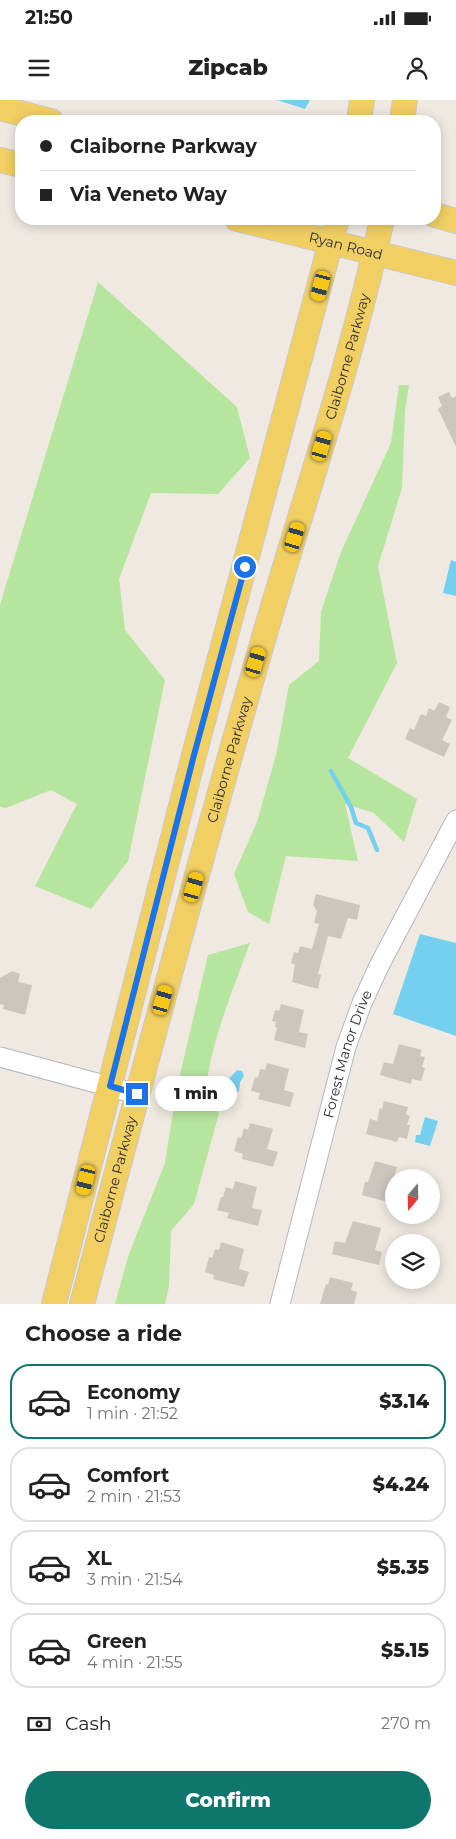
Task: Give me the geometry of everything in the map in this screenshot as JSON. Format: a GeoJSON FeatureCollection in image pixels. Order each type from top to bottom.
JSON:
{"type":"FeatureCollection","features":[{"type":"Feature","properties":{"kind":"main road"},"geometry":{"type":"LineString","coordinates":[[360,115],[362,100]]}},
{"type":"Feature","properties":{"kind":"main road"},"geometry":{"type":"LineString","coordinates":[[403,115],[405,100]]}},
{"type":"Feature","properties":{"kind":"main road"},"geometry":{"type":"LineString","coordinates":[[0,108],[27,115]]}},
{"type":"Feature","properties":{"kind":"main road"},"geometry":{"type":"LineString","coordinates":[[0,160],[15,164]]}},
{"type":"Feature","properties":{"kind":"main road"},"geometry":{"type":"LineString","coordinates":[[441,216],[456,220]]}},
{"type":"Feature","properties":{"kind":"main road","name":"Ryan Road"},"geometry":{"type":"LineString","coordinates":[[262,225],[456,274]]}},
{"type":"Feature","properties":{"kind":"main road","name":"Claiborne Parkway"},"geometry":{"type":"LineString","coordinates":[[54,1304],[194,755],[335,225]]}},
{"type":"Feature","properties":{"kind":"main road","name":"Claiborne Parkway"},"geometry":{"type":"LineString","coordinates":[[82,1304],[137,1094],[256,662],[317,465],[370,277],[381,225]]}},
{"type":"Feature","properties":{"kind":"street","name":"Forest Manor Drive"},"geometry":{"type":"LineString","coordinates":[[280,1304],[346,1047],[362,1003],[379,966],[456,820]]}},
{"type":"Feature","properties":{"kind":"street"},"geometry":{"type":"LineString","coordinates":[[0,1057],[137,1094]]}},
{"type":"Feature","properties":{"kind":"green space"},"geometry":{"type":"Polygon","coordinates":[[[98,282],[237,407],[250,458],[218,494],[151,493],[119,579],[125,630],[165,680],[128,861],[91,909],[35,886],[77,804],[51,790],[6,808],[0,807],[0,605],[98,282]]]}},
{"type":"Feature","properties":{"kind":"green space"},"geometry":{"type":"Polygon","coordinates":[[[399,385],[409,385],[405,411],[402,488],[378,566],[397,663],[348,758],[417,799],[404,842],[374,813],[345,804],[358,861],[286,856],[269,924],[248,912],[234,874],[257,822],[276,755],[289,685],[319,661],[321,612],[341,552],[391,443],[399,385]]]}},
{"type":"Feature","properties":{"kind":"green space"},"geometry":{"type":"Polygon","coordinates":[[[250,943],[228,1001],[211,1061],[204,1102],[219,1113],[194,1204],[171,1231],[169,1286],[165,1304],[115,1304],[129,1254],[165,1163],[176,1092],[208,955],[250,943]]]}},
{"type":"Feature","properties":{"kind":"water"},"geometry":{"type":"Polygon","coordinates":[[[277,100],[310,100],[305,109],[277,100]]]}},
{"type":"Feature","properties":{"kind":"water"},"geometry":{"type":"Polygon","coordinates":[[[451,560],[456,562],[456,596],[443,593],[451,560]]]}},
{"type":"Feature","properties":{"kind":"water"},"geometry":{"type":"Polygon","coordinates":[[[420,934],[456,943],[456,1036],[393,1014],[420,934]]]}},
{"type":"Feature","properties":{"kind":"water"},"geometry":{"type":"Polygon","coordinates":[[[237,1070],[242,1071],[244,1076],[240,1082],[239,1091],[234,1094],[230,1090],[227,1081],[237,1070]]]}},
{"type":"Feature","properties":{"kind":"water"},"geometry":{"type":"Polygon","coordinates":[[[425,1117],[438,1121],[430,1146],[415,1142],[416,1135],[420,1135],[425,1117]]]}},
{"type":"Feature","properties":{"kind":"building"},"geometry":{"type":"Polygon","coordinates":[[[449,392],[452,398],[456,396],[456,447],[438,409],[442,406],[438,397],[449,392]]]}},
{"type":"Feature","properties":{"kind":"building"},"geometry":{"type":"Polygon","coordinates":[[[439,702],[450,707],[446,717],[452,720],[442,740],[450,744],[444,757],[405,739],[410,728],[414,730],[421,714],[426,716],[429,708],[434,711],[439,702]]]}},
{"type":"Feature","properties":{"kind":"building"},"geometry":{"type":"Polygon","coordinates":[[[316,894],[360,905],[357,920],[348,918],[341,939],[328,936],[318,974],[321,975],[318,989],[292,982],[295,965],[291,963],[294,952],[298,953],[300,946],[312,949],[319,924],[314,923],[317,911],[313,905],[316,894]]]}},
{"type":"Feature","properties":{"kind":"building"},"geometry":{"type":"Polygon","coordinates":[[[12,971],[20,974],[18,982],[32,985],[25,1015],[3,1009],[4,1005],[0,1004],[0,978],[12,971]]]}},
{"type":"Feature","properties":{"kind":"building"},"geometry":{"type":"Polygon","coordinates":[[[281,1004],[304,1010],[299,1032],[308,1034],[305,1048],[274,1040],[277,1027],[275,1027],[276,1022],[272,1021],[275,1010],[279,1011],[281,1004]]]}},
{"type":"Feature","properties":{"kind":"building"},"geometry":{"type":"Polygon","coordinates":[[[399,1044],[422,1050],[420,1056],[425,1057],[422,1067],[425,1068],[421,1081],[412,1079],[411,1084],[380,1075],[384,1062],[393,1064],[399,1044]]]}},
{"type":"Feature","properties":{"kind":"building"},"geometry":{"type":"Polygon","coordinates":[[[267,1063],[289,1069],[284,1090],[294,1093],[290,1107],[258,1099],[260,1093],[251,1091],[255,1077],[258,1078],[260,1069],[265,1070],[267,1063]]]}},
{"type":"Feature","properties":{"kind":"building"},"geometry":{"type":"Polygon","coordinates":[[[384,1101],[408,1107],[406,1114],[410,1116],[407,1125],[410,1125],[407,1139],[399,1137],[397,1142],[366,1134],[370,1119],[377,1121],[384,1101]]]}},
{"type":"Feature","properties":{"kind":"building"},"geometry":{"type":"Polygon","coordinates":[[[250,1123],[273,1129],[267,1149],[278,1152],[273,1167],[242,1159],[243,1154],[234,1151],[238,1137],[241,1138],[244,1128],[248,1130],[250,1123]]]}},
{"type":"Feature","properties":{"kind":"building"},"geometry":{"type":"Polygon","coordinates":[[[375,1161],[397,1167],[396,1169],[385,1169],[385,1201],[362,1195],[365,1182],[368,1182],[375,1161]]]}},
{"type":"Feature","properties":{"kind":"building"},"geometry":{"type":"Polygon","coordinates":[[[235,1181],[257,1187],[252,1208],[262,1210],[258,1226],[227,1218],[229,1213],[217,1210],[226,1187],[233,1189],[235,1181]]]}},
{"type":"Feature","properties":{"kind":"building"},"geometry":{"type":"Polygon","coordinates":[[[353,1221],[381,1228],[375,1250],[382,1252],[379,1265],[332,1254],[335,1241],[345,1243],[353,1221]]]}},
{"type":"Feature","properties":{"kind":"building"},"geometry":{"type":"Polygon","coordinates":[[[221,1242],[244,1249],[239,1269],[249,1272],[244,1287],[213,1279],[214,1275],[205,1272],[209,1257],[212,1258],[215,1249],[219,1250],[221,1242]]]}},
{"type":"Feature","properties":{"kind":"building"},"geometry":{"type":"Polygon","coordinates":[[[330,1277],[353,1283],[351,1290],[357,1292],[354,1304],[320,1304],[330,1277]]]}},
{"type":"Feature","properties":{"kind":"waterway"},"geometry":{"type":"LineString","coordinates":[[331,771],[351,807],[356,823],[368,828],[377,850]]}},
{"type":"Feature","properties":{"kind":"route"},"geometry":{"type":"LineString","coordinates":[[137,1094],[110,1086],[194,755],[245,567]]}}]}
